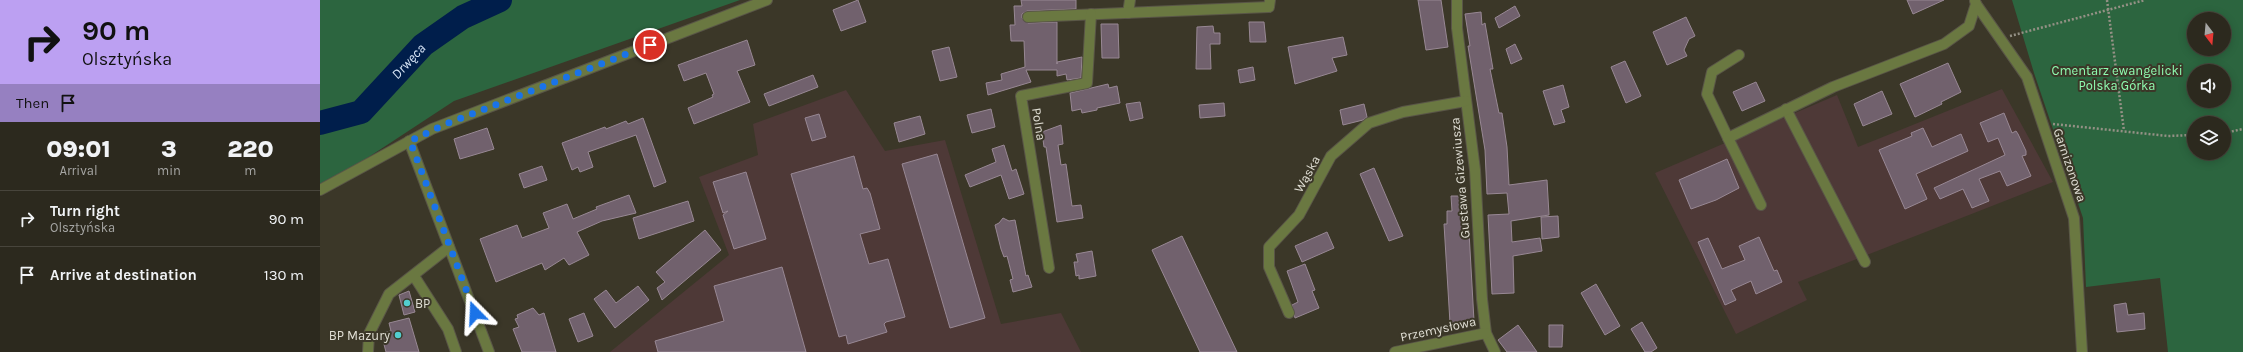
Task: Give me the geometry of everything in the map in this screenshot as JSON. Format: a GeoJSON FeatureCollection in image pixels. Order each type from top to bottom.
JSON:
{"type":"FeatureCollection","features":[{"type":"Feature","properties":{"kind":"street"},"geometry":{"type":"LineString","coordinates":[[320,190],[432,129],[767,0]]}},
{"type":"Feature","properties":{"kind":"street"},"geometry":{"type":"LineString","coordinates":[[1128,13],[1130,0]]}},
{"type":"Feature","properties":{"kind":"street"},"geometry":{"type":"LineString","coordinates":[[1028,17],[1269,7],[1270,0]]}},
{"type":"Feature","properties":{"kind":"street","name":"Gustawa Gizewiusza"},"geometry":{"type":"LineString","coordinates":[[1457,0],[1457,28],[1475,170],[1482,299],[1486,333],[1495,352]]}},
{"type":"Feature","properties":{"kind":"street","name":"Garnizonowa"},"geometry":{"type":"LineString","coordinates":[[1975,2],[2027,77],[2074,218],[2082,352]]}},
{"type":"Feature","properties":{"kind":"street","name":"Garnizonowa"},"geometry":{"type":"LineString","coordinates":[[1728,138],[1833,87],[1944,44],[1969,26],[1975,2]]}},
{"type":"Feature","properties":{"kind":"street","name":"Polna"},"geometry":{"type":"LineString","coordinates":[[1049,268],[1021,96],[1087,83],[1091,14]]}},
{"type":"Feature","properties":{"kind":"street"},"geometry":{"type":"LineString","coordinates":[[1739,55],[1712,72],[1707,94],[1761,205]]}},
{"type":"Feature","properties":{"kind":"street","name":"Wąska"},"geometry":{"type":"LineString","coordinates":[[1289,313],[1269,267],[1269,247],[1299,215],[1332,156],[1369,123],[1403,112],[1466,101]]}},
{"type":"Feature","properties":{"kind":"street"},"geometry":{"type":"LineString","coordinates":[[1786,109],[1865,262]]}},
{"type":"Feature","properties":{"kind":"street"},"geometry":{"type":"LineString","coordinates":[[410,141],[489,352]]}},
{"type":"Feature","properties":{"kind":"street"},"geometry":{"type":"LineString","coordinates":[[368,352],[369,334],[389,294],[414,276],[449,247]]}},
{"type":"Feature","properties":{"kind":"street"},"geometry":{"type":"LineString","coordinates":[[414,276],[448,329],[456,352]]}},
{"type":"Feature","properties":{"kind":"street","name":"Przemysłowa"},"geometry":{"type":"LineString","coordinates":[[1395,352],[1486,333]]}},
{"type":"Feature","properties":{"kind":"path"},"geometry":{"type":"LineString","coordinates":[[2107,0],[2124,131]]}},
{"type":"Feature","properties":{"kind":"path"},"geometry":{"type":"LineString","coordinates":[[2000,39],[2145,0]]}},
{"type":"Feature","properties":{"kind":"path"},"geometry":{"type":"LineString","coordinates":[[2042,122],[2168,136],[2187,135]]}},
{"type":"Feature","properties":{"kind":"path"},"geometry":{"type":"LineString","coordinates":[[2231,132],[2243,129]]}},
{"type":"Feature","properties":{"kind":"shaded area"},"geometry":{"type":"Polygon","coordinates":[[[2002,89],[2053,182],[1798,282],[1807,300],[1736,334],[1655,173],[1837,95],[1858,147],[2002,89]]]}},
{"type":"Feature","properties":{"kind":"shaded area"},"geometry":{"type":"Polygon","coordinates":[[[846,90],[885,151],[945,140],[1001,324],[1061,313],[1081,352],[610,352],[729,255],[699,177],[758,155],[753,124],[846,90]]]}},
{"type":"Feature","properties":{"kind":"green space"},"geometry":{"type":"Polygon","coordinates":[[[320,0],[740,0],[454,101],[320,189],[320,0]]]}},
{"type":"Feature","properties":{"kind":"green space","name":"Cmentarz ewangelicki Polska Górka"},"geometry":{"type":"Polygon","coordinates":[[[2012,0],[2243,0],[2243,352],[2168,352],[2160,278],[2086,287],[2083,218],[2034,73],[2012,0]]]}},
{"type":"Feature","properties":{"kind":"building"},"geometry":{"type":"Polygon","coordinates":[[[858,0],[866,22],[841,31],[833,10],[858,0]]]}},
{"type":"Feature","properties":{"kind":"building"},"geometry":{"type":"Polygon","coordinates":[[[1021,0],[1076,0],[1076,9],[1027,11],[1022,14],[1022,18],[1028,23],[1057,22],[1057,62],[1082,57],[1081,78],[1067,80],[1066,74],[1057,76],[1057,70],[1026,70],[1031,82],[988,95],[986,83],[1002,80],[1001,74],[1025,67],[1024,41],[1011,41],[1010,25],[1015,25],[1014,6],[1022,6],[1021,0]]]}},
{"type":"Feature","properties":{"kind":"building"},"geometry":{"type":"Polygon","coordinates":[[[1418,0],[1441,0],[1448,47],[1426,50],[1418,0]]]}},
{"type":"Feature","properties":{"kind":"building"},"geometry":{"type":"Polygon","coordinates":[[[1907,0],[1944,0],[1913,14],[1907,0]]]}},
{"type":"Feature","properties":{"kind":"building"},"geometry":{"type":"Polygon","coordinates":[[[1515,6],[1520,16],[1499,28],[1495,18],[1515,6]]]}},
{"type":"Feature","properties":{"kind":"building"},"geometry":{"type":"Polygon","coordinates":[[[1481,12],[1482,25],[1485,23],[1493,69],[1490,69],[1499,113],[1502,113],[1507,147],[1509,185],[1547,180],[1549,215],[1511,221],[1512,242],[1540,238],[1542,251],[1513,256],[1514,293],[1492,294],[1488,215],[1509,214],[1507,193],[1487,194],[1485,150],[1468,46],[1470,46],[1465,14],[1481,12]]]}},
{"type":"Feature","properties":{"kind":"building"},"geometry":{"type":"Polygon","coordinates":[[[1686,17],[1695,36],[1689,39],[1684,50],[1687,56],[1667,65],[1653,32],[1686,17]]]}},
{"type":"Feature","properties":{"kind":"building"},"geometry":{"type":"Polygon","coordinates":[[[1249,22],[1264,22],[1266,42],[1250,42],[1249,22]]]}},
{"type":"Feature","properties":{"kind":"building"},"geometry":{"type":"Polygon","coordinates":[[[1101,24],[1118,24],[1119,58],[1102,58],[1101,24]]]}},
{"type":"Feature","properties":{"kind":"building"},"geometry":{"type":"Polygon","coordinates":[[[1213,26],[1214,33],[1220,33],[1220,44],[1210,44],[1211,69],[1196,69],[1197,27],[1213,26]]]}},
{"type":"Feature","properties":{"kind":"building"},"geometry":{"type":"Polygon","coordinates":[[[1343,37],[1347,55],[1332,58],[1337,71],[1295,84],[1288,47],[1343,37]]]}},
{"type":"Feature","properties":{"kind":"building"},"geometry":{"type":"Polygon","coordinates":[[[747,40],[755,65],[737,71],[750,102],[694,124],[688,108],[713,97],[712,95],[714,94],[706,73],[684,81],[678,65],[747,40]]]}},
{"type":"Feature","properties":{"kind":"building"},"geometry":{"type":"Polygon","coordinates":[[[1515,44],[1522,59],[1511,64],[1506,49],[1515,44]]]}},
{"type":"Feature","properties":{"kind":"building"},"geometry":{"type":"Polygon","coordinates":[[[949,47],[957,77],[940,81],[932,51],[949,47]]]}},
{"type":"Feature","properties":{"kind":"building"},"geometry":{"type":"Polygon","coordinates":[[[1625,61],[1641,96],[1626,103],[1611,67],[1625,61]]]}},
{"type":"Feature","properties":{"kind":"building"},"geometry":{"type":"Polygon","coordinates":[[[1948,63],[1961,92],[1941,102],[1942,104],[1915,117],[1900,84],[1948,63]]]}},
{"type":"Feature","properties":{"kind":"building"},"geometry":{"type":"Polygon","coordinates":[[[1253,67],[1255,80],[1240,83],[1238,70],[1253,67]]]}},
{"type":"Feature","properties":{"kind":"building"},"geometry":{"type":"Polygon","coordinates":[[[813,75],[818,87],[769,106],[764,94],[813,75]]]}},
{"type":"Feature","properties":{"kind":"building"},"geometry":{"type":"Polygon","coordinates":[[[1756,82],[1765,101],[1742,111],[1733,92],[1756,82]]]}},
{"type":"Feature","properties":{"kind":"building"},"geometry":{"type":"Polygon","coordinates":[[[1108,84],[1109,88],[1117,86],[1120,103],[1082,113],[1081,109],[1072,111],[1070,93],[1108,84]]]}},
{"type":"Feature","properties":{"kind":"building"},"geometry":{"type":"Polygon","coordinates":[[[1563,85],[1569,107],[1561,110],[1565,122],[1554,125],[1543,91],[1563,85]]]}},
{"type":"Feature","properties":{"kind":"building"},"geometry":{"type":"Polygon","coordinates":[[[1882,91],[1892,114],[1863,126],[1854,104],[1882,91]]]}},
{"type":"Feature","properties":{"kind":"building"},"geometry":{"type":"Polygon","coordinates":[[[1140,102],[1143,118],[1130,121],[1126,104],[1140,102]]]}},
{"type":"Feature","properties":{"kind":"building"},"geometry":{"type":"Polygon","coordinates":[[[1224,103],[1225,116],[1200,118],[1199,105],[1224,103]]]}},
{"type":"Feature","properties":{"kind":"building"},"geometry":{"type":"Polygon","coordinates":[[[1364,104],[1367,117],[1363,120],[1343,125],[1340,110],[1364,104]]]}},
{"type":"Feature","properties":{"kind":"building"},"geometry":{"type":"Polygon","coordinates":[[[991,109],[995,127],[972,133],[967,115],[991,109]]]}},
{"type":"Feature","properties":{"kind":"building"},"geometry":{"type":"Polygon","coordinates":[[[2004,113],[2012,133],[2016,131],[2026,151],[2026,155],[2022,156],[2031,176],[2007,186],[2000,171],[1979,179],[1989,201],[1972,208],[1963,189],[1940,199],[1934,188],[2005,155],[1998,138],[1988,142],[1980,123],[2004,113]]]}},
{"type":"Feature","properties":{"kind":"building"},"geometry":{"type":"Polygon","coordinates":[[[819,114],[826,137],[812,141],[805,118],[819,114]]]}},
{"type":"Feature","properties":{"kind":"building"},"geometry":{"type":"Polygon","coordinates":[[[920,116],[925,134],[899,142],[894,123],[920,116]]]}},
{"type":"Feature","properties":{"kind":"building"},"geometry":{"type":"Polygon","coordinates":[[[643,118],[666,182],[654,187],[636,135],[588,152],[593,167],[580,172],[578,167],[572,170],[562,143],[605,127],[606,129],[626,121],[628,124],[643,118]]]}},
{"type":"Feature","properties":{"kind":"building"},"geometry":{"type":"Polygon","coordinates":[[[1061,125],[1063,144],[1058,145],[1061,165],[1066,164],[1072,206],[1081,205],[1083,218],[1057,222],[1046,147],[1044,147],[1042,132],[1061,125]]]}},
{"type":"Feature","properties":{"kind":"building"},"geometry":{"type":"Polygon","coordinates":[[[487,128],[494,149],[460,159],[454,139],[487,128]]]}},
{"type":"Feature","properties":{"kind":"building"},"geometry":{"type":"Polygon","coordinates":[[[1923,128],[1932,147],[1961,134],[1968,151],[1916,174],[1927,199],[1905,209],[1879,150],[1912,136],[1911,133],[1923,128]]]}},
{"type":"Feature","properties":{"kind":"building"},"geometry":{"type":"Polygon","coordinates":[[[1004,145],[1012,171],[1016,169],[1024,194],[1009,199],[1001,175],[970,187],[965,175],[996,162],[992,149],[1004,145]]]}},
{"type":"Feature","properties":{"kind":"building"},"geometry":{"type":"Polygon","coordinates":[[[937,154],[985,318],[950,328],[902,164],[937,154]]]}},
{"type":"Feature","properties":{"kind":"building"},"geometry":{"type":"Polygon","coordinates":[[[854,156],[863,189],[867,188],[870,193],[880,229],[860,234],[869,264],[888,259],[905,317],[886,322],[884,324],[887,332],[848,344],[846,335],[839,337],[791,174],[854,156]]]}},
{"type":"Feature","properties":{"kind":"building"},"geometry":{"type":"Polygon","coordinates":[[[1727,159],[1739,188],[1716,200],[1691,209],[1679,180],[1727,159]]]}},
{"type":"Feature","properties":{"kind":"building"},"geometry":{"type":"Polygon","coordinates":[[[542,166],[547,180],[524,188],[519,174],[542,166]]]}},
{"type":"Feature","properties":{"kind":"building"},"geometry":{"type":"Polygon","coordinates":[[[1374,168],[1403,236],[1389,241],[1360,174],[1374,168]]]}},
{"type":"Feature","properties":{"kind":"building"},"geometry":{"type":"Polygon","coordinates":[[[746,172],[766,239],[734,249],[723,215],[728,211],[723,213],[713,182],[746,172]]]}},
{"type":"Feature","properties":{"kind":"building"},"geometry":{"type":"Polygon","coordinates":[[[629,195],[636,213],[602,221],[577,232],[589,255],[569,265],[564,258],[545,270],[542,263],[496,282],[480,239],[517,225],[522,238],[549,228],[543,213],[567,204],[573,219],[597,209],[596,207],[629,195]]]}},
{"type":"Feature","properties":{"kind":"building"},"geometry":{"type":"Polygon","coordinates":[[[1451,196],[1467,196],[1474,321],[1450,323],[1444,224],[1447,224],[1447,211],[1452,211],[1451,196]]]}},
{"type":"Feature","properties":{"kind":"building"},"geometry":{"type":"Polygon","coordinates":[[[688,201],[694,221],[639,239],[633,218],[688,201]]]}},
{"type":"Feature","properties":{"kind":"building"},"geometry":{"type":"Polygon","coordinates":[[[1558,216],[1559,237],[1542,239],[1541,217],[1558,216]]]}},
{"type":"Feature","properties":{"kind":"building"},"geometry":{"type":"Polygon","coordinates":[[[1003,218],[1009,221],[1015,220],[1026,276],[1028,275],[1032,287],[1013,292],[1010,280],[1013,279],[1007,256],[1004,257],[995,225],[1003,218]]]}},
{"type":"Feature","properties":{"kind":"building"},"geometry":{"type":"Polygon","coordinates":[[[705,230],[721,250],[662,300],[657,288],[665,282],[656,272],[705,230]]]}},
{"type":"Feature","properties":{"kind":"building"},"geometry":{"type":"Polygon","coordinates":[[[1327,232],[1334,248],[1302,262],[1295,246],[1327,232]]]}},
{"type":"Feature","properties":{"kind":"building"},"geometry":{"type":"Polygon","coordinates":[[[1182,236],[1237,352],[1200,352],[1152,250],[1182,236]]]}},
{"type":"Feature","properties":{"kind":"building"},"geometry":{"type":"Polygon","coordinates":[[[1759,237],[1774,271],[1777,270],[1782,282],[1756,294],[1751,281],[1731,290],[1736,300],[1725,305],[1698,242],[1708,238],[1722,269],[1745,260],[1739,246],[1759,237]]]}},
{"type":"Feature","properties":{"kind":"building"},"geometry":{"type":"Polygon","coordinates":[[[1092,251],[1096,276],[1079,279],[1079,275],[1076,276],[1074,262],[1078,262],[1076,254],[1092,251]]]}},
{"type":"Feature","properties":{"kind":"building"},"geometry":{"type":"Polygon","coordinates":[[[1305,264],[1315,290],[1312,291],[1319,308],[1295,318],[1292,305],[1298,302],[1287,271],[1305,264]]]}},
{"type":"Feature","properties":{"kind":"building"},"geometry":{"type":"Polygon","coordinates":[[[782,267],[806,352],[658,352],[655,341],[724,321],[714,286],[782,267]]]}},
{"type":"Feature","properties":{"kind":"building"},"geometry":{"type":"Polygon","coordinates":[[[1596,284],[1620,326],[1605,335],[1581,293],[1596,284]]]}},
{"type":"Feature","properties":{"kind":"building"},"geometry":{"type":"Polygon","coordinates":[[[638,286],[649,300],[615,328],[594,299],[606,290],[616,303],[638,286]]]}},
{"type":"Feature","properties":{"kind":"building","name":"BP"},"geometry":{"type":"Polygon","coordinates":[[[409,291],[415,312],[404,315],[399,295],[409,291]]]}},
{"type":"Feature","properties":{"kind":"building"},"geometry":{"type":"Polygon","coordinates":[[[2126,303],[2128,315],[2144,313],[2145,329],[2117,332],[2114,305],[2126,303]]]}},
{"type":"Feature","properties":{"kind":"building"},"geometry":{"type":"Polygon","coordinates":[[[533,308],[539,315],[544,313],[556,352],[522,352],[513,329],[519,327],[515,319],[518,318],[517,315],[533,308]]]}},
{"type":"Feature","properties":{"kind":"building"},"geometry":{"type":"Polygon","coordinates":[[[584,313],[593,336],[578,342],[569,319],[584,313]]]}},
{"type":"Feature","properties":{"kind":"building","name":"BP Mazury"},"geometry":{"type":"Polygon","coordinates":[[[409,318],[419,352],[386,352],[381,333],[391,331],[389,323],[409,318]]]}},
{"type":"Feature","properties":{"kind":"building"},"geometry":{"type":"Polygon","coordinates":[[[1642,322],[1657,348],[1651,352],[1645,352],[1631,329],[1642,322]]]}},
{"type":"Feature","properties":{"kind":"building"},"geometry":{"type":"Polygon","coordinates":[[[1518,325],[1537,352],[1507,352],[1498,340],[1518,325]]]}},
{"type":"Feature","properties":{"kind":"building"},"geometry":{"type":"Polygon","coordinates":[[[1549,325],[1563,325],[1562,347],[1549,347],[1549,325]]]}},
{"type":"Feature","properties":{"kind":"waterway","name":"Drwęca"},"geometry":{"type":"LineString","coordinates":[[320,123],[361,112],[423,45],[463,17],[500,0]]}},
{"type":"Feature","properties":{"kind":"place","name":"BP"},"geometry":{"type":"Point","coordinates":[407,303]}},
{"type":"Feature","properties":{"kind":"place","name":"BP Mazury"},"geometry":{"type":"Point","coordinates":[398,335]}},
{"type":"Feature","properties":{"kind":"route"},"geometry":{"type":"LineString","coordinates":[[475,313],[410,141],[432,129],[650,45]]}}]}
